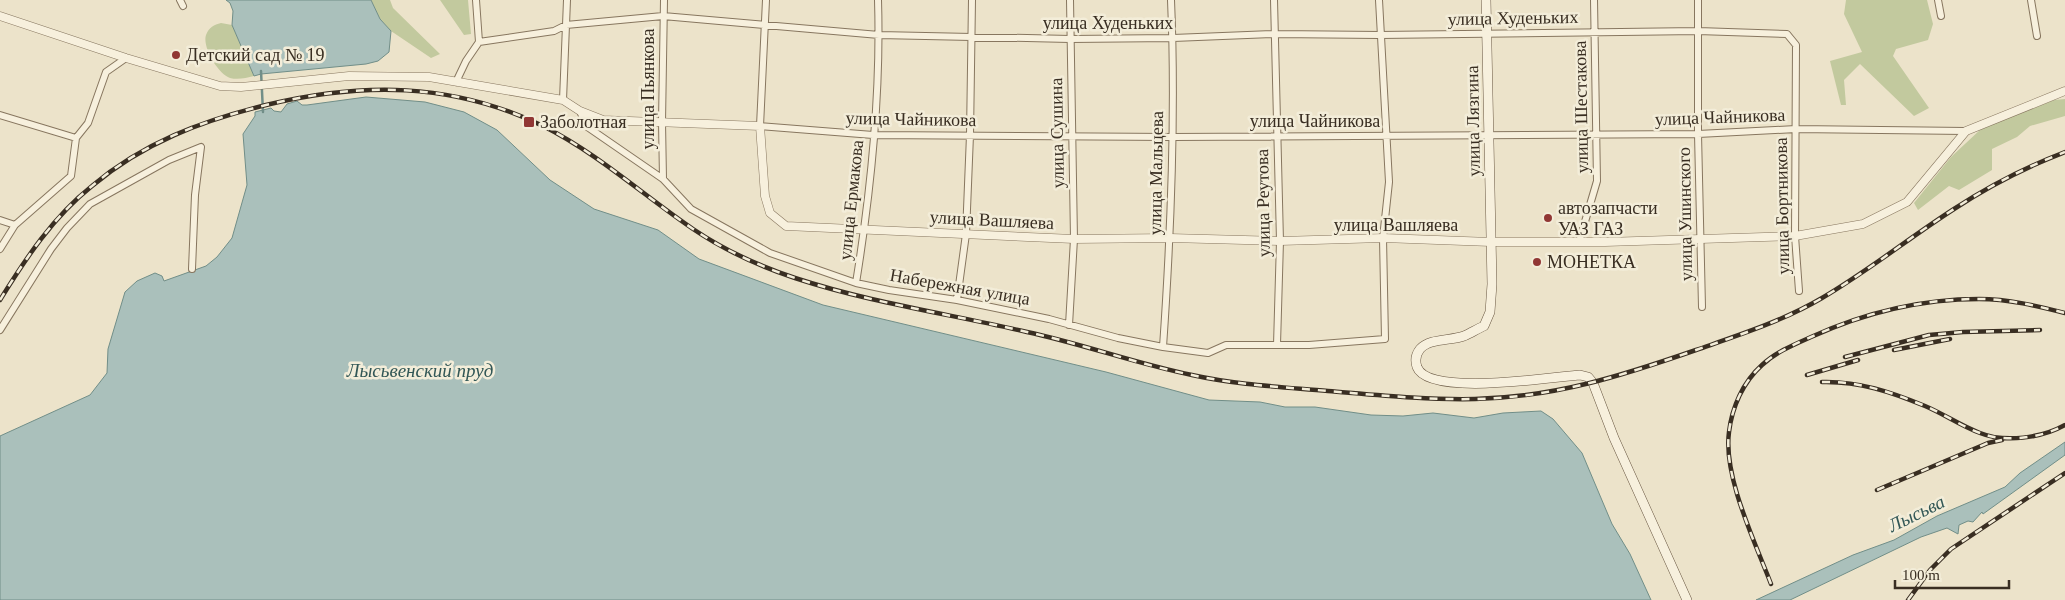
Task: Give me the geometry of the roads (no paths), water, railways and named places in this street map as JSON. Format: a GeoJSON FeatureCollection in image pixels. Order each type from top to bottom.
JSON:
{"type":"FeatureCollection","features":[{"type":"Feature","properties":{"kind":"main road","name":"улица Лязгина"},"geometry":{"type":"LineString","coordinates":[[1486,0],[1492,284],[1490,312],[1484,326],[1464,336],[1425,345],[1419,350],[1416,361],[1419,371],[1430,378],[1458,383],[1499,383],[1580,375],[1588,377],[1593,383],[1614,438],[1687,600]]}},
{"type":"Feature","properties":{"kind":"street"},"geometry":{"type":"LineString","coordinates":[[456,82],[466,61],[479,42],[476,0]]}},
{"type":"Feature","properties":{"kind":"street"},"geometry":{"type":"LineString","coordinates":[[0,16],[126,58],[220,86],[241,87],[349,76],[430,77],[563,100],[567,0]]}},
{"type":"Feature","properties":{"kind":"street","name":"улица Пьянкова"},"geometry":{"type":"LineString","coordinates":[[663,179],[664,0]]}},
{"type":"Feature","properties":{"kind":"street"},"geometry":{"type":"LineString","coordinates":[[760,126],[766,0]]}},
{"type":"Feature","properties":{"kind":"street","name":"улица Ермакова"},"geometry":{"type":"LineString","coordinates":[[856,282],[865,229],[873,135],[879,35],[878,0]]}},
{"type":"Feature","properties":{"kind":"street"},"geometry":{"type":"LineString","coordinates":[[956,300],[966,234],[972,0]]}},
{"type":"Feature","properties":{"kind":"street","name":"улица Сушина"},"geometry":{"type":"LineString","coordinates":[[1069,325],[1074,239],[1070,0]]}},
{"type":"Feature","properties":{"kind":"street","name":"улица Мальцева"},"geometry":{"type":"LineString","coordinates":[[1163,347],[1170,238],[1173,38],[1171,0]]}},
{"type":"Feature","properties":{"kind":"street","name":"улица Реутова"},"geometry":{"type":"LineString","coordinates":[[1274,0],[1280,241],[1277,345]]}},
{"type":"Feature","properties":{"kind":"street"},"geometry":{"type":"LineString","coordinates":[[1378,0],[1389,182],[1383,238]]}},
{"type":"Feature","properties":{"kind":"street","name":"улица Шестакова"},"geometry":{"type":"LineString","coordinates":[[1579,242],[1597,181],[1594,0]]}},
{"type":"Feature","properties":{"kind":"street","name":"улица Ушинского"},"geometry":{"type":"LineString","coordinates":[[1698,0],[1698,134],[1702,307]]}},
{"type":"Feature","properties":{"kind":"street"},"geometry":{"type":"LineString","coordinates":[[1938,0],[1941,16]]}},
{"type":"Feature","properties":{"kind":"street"},"geometry":{"type":"LineString","coordinates":[[2031,0],[2037,36]]}},
{"type":"Feature","properties":{"kind":"street","name":"улица Худеньких"},"geometry":{"type":"LineString","coordinates":[[479,42],[554,31],[566,25],[664,16],[879,35],[1173,38],[1275,34],[1380,35],[1698,31],[1787,34]]}},
{"type":"Feature","properties":{"kind":"street","name":"улица Бортникова"},"geometry":{"type":"LineString","coordinates":[[1787,34],[1796,45],[1796,236],[1799,291]]}},
{"type":"Feature","properties":{"kind":"street"},"geometry":{"type":"LineString","coordinates":[[0,249],[15,225],[71,176],[76,138],[88,123],[106,72],[126,58]]}},
{"type":"Feature","properties":{"kind":"street","name":"улица Чайникова"},"geometry":{"type":"LineString","coordinates":[[563,100],[580,111],[603,120],[760,126],[873,135],[1072,137],[1385,136],[1698,134],[1796,129],[1966,131],[2065,91]]}},
{"type":"Feature","properties":{"kind":"street","name":"Набережная улица"},"geometry":{"type":"LineString","coordinates":[[580,111],[586,126],[663,179],[691,209],[770,253],[856,282],[889,290],[956,300],[1049,319],[1163,347],[1208,353],[1226,345],[1309,345],[1385,339],[1383,238]]}},
{"type":"Feature","properties":{"kind":"street"},"geometry":{"type":"LineString","coordinates":[[0,115],[76,138]]}},
{"type":"Feature","properties":{"kind":"street","name":"улица Вашляева"},"geometry":{"type":"LineString","coordinates":[[760,126],[765,196],[770,213],[786,226],[1074,239],[1170,238],[1280,241],[1383,238],[1491,242],[1579,242],[1796,236],[1863,224],[1907,202],[1966,131]]}},
{"type":"Feature","properties":{"kind":"street"},"geometry":{"type":"LineString","coordinates":[[0,330],[51,249],[67,228],[90,204],[169,160],[201,147],[195,195],[192,269]]}},
{"type":"Feature","properties":{"kind":"street"},"geometry":{"type":"LineString","coordinates":[[0,220],[15,225]]}},
{"type":"Feature","properties":{"kind":"water"},"geometry":{"type":"Polygon","coordinates":[[[226,0],[371,0],[380,19],[391,31],[389,52],[378,61],[366,64],[254,76],[232,25],[233,11],[230,3],[226,0]]]}},
{"type":"Feature","properties":{"kind":"water","name":"Лысьвенский пруд"},"geometry":{"type":"Polygon","coordinates":[[[366,97],[425,102],[464,112],[497,130],[550,180],[594,209],[658,230],[699,259],[823,305],[1106,372],[1209,400],[1260,402],[1285,407],[1315,407],[1371,415],[1403,416],[1433,413],[1474,418],[1503,413],[1541,411],[1553,419],[1582,453],[1612,524],[1630,554],[1651,600],[0,600],[0,436],[90,395],[107,373],[108,349],[125,292],[137,281],[155,273],[162,276],[164,281],[206,266],[217,257],[232,238],[247,185],[243,134],[255,116],[255,112],[271,108],[274,111],[281,112],[287,104],[297,101],[302,105],[307,105],[366,97]]]}},
{"type":"Feature","properties":{"kind":"water"},"geometry":{"type":"Polygon","coordinates":[[[2065,442],[2065,455],[1983,514],[1982,512],[1973,522],[1968,521],[1959,525],[1958,534],[1947,528],[1921,537],[1790,600],[1756,600],[1853,555],[1894,540],[1937,516],[2005,487],[2020,473],[2065,442]]]}},
{"type":"Feature","properties":{"kind":"waterway"},"geometry":{"type":"LineString","coordinates":[[261,71],[263,112]]}},
{"type":"Feature","properties":{"kind":"railway"},"geometry":{"type":"LineString","coordinates":[[0,300],[30,254],[65,211],[111,171],[152,146],[174,135],[219,118],[302,97],[337,92],[406,90],[441,94],[475,101],[543,126],[582,149],[674,216],[717,244],[768,268],[824,287],[1048,337],[1171,370],[1226,381],[1383,396],[1457,399],[1505,397],[1588,384],[1696,350],[1776,321],[1839,288],[1981,192],[2065,152]]}},
{"type":"Feature","properties":{"kind":"railway"},"geometry":{"type":"LineString","coordinates":[[1771,584],[1735,488],[1728,449],[1730,423],[1736,404],[1749,379],[1762,365],[1785,349],[1831,328],[1872,314],[1914,305],[1957,300],[1990,299],[2023,303],[2065,313]]}},
{"type":"Feature","properties":{"kind":"railway"},"geometry":{"type":"LineString","coordinates":[[1845,357],[1929,335],[2040,330]]}},
{"type":"Feature","properties":{"kind":"railway"},"geometry":{"type":"LineString","coordinates":[[1894,350],[1950,339]]}},
{"type":"Feature","properties":{"kind":"railway"},"geometry":{"type":"LineString","coordinates":[[1807,375],[1858,360]]}},
{"type":"Feature","properties":{"kind":"railway"},"geometry":{"type":"LineString","coordinates":[[1822,382],[1862,385],[1900,396],[1973,430],[2001,438],[2035,436],[2065,425]]}},
{"type":"Feature","properties":{"kind":"railway"},"geometry":{"type":"LineString","coordinates":[[1877,490],[1988,443],[2002,440]]}},
{"type":"Feature","properties":{"kind":"railway"},"geometry":{"type":"LineString","coordinates":[[1908,600],[1930,570],[1951,549],[2065,473]]}},
{"type":"Feature","properties":{"kind":"place","name":"Детский сад № 19"},"geometry":{"type":"Point","coordinates":[176,55]}},
{"type":"Feature","properties":{"kind":"place","name":"Заболотная"},"geometry":{"type":"Point","coordinates":[529,122]}},
{"type":"Feature","properties":{"kind":"place","name":"автозапчасти УАЗ ГАЗ"},"geometry":{"type":"Point","coordinates":[1548,218]}},
{"type":"Feature","properties":{"kind":"place","name":"МОНЕТКА"},"geometry":{"type":"Point","coordinates":[1537,262]}},
{"type":"Feature","properties":{"kind":"water label","name":"Лысьва"},"geometry":{"type":"Point","coordinates":[1916,513]}}]}
